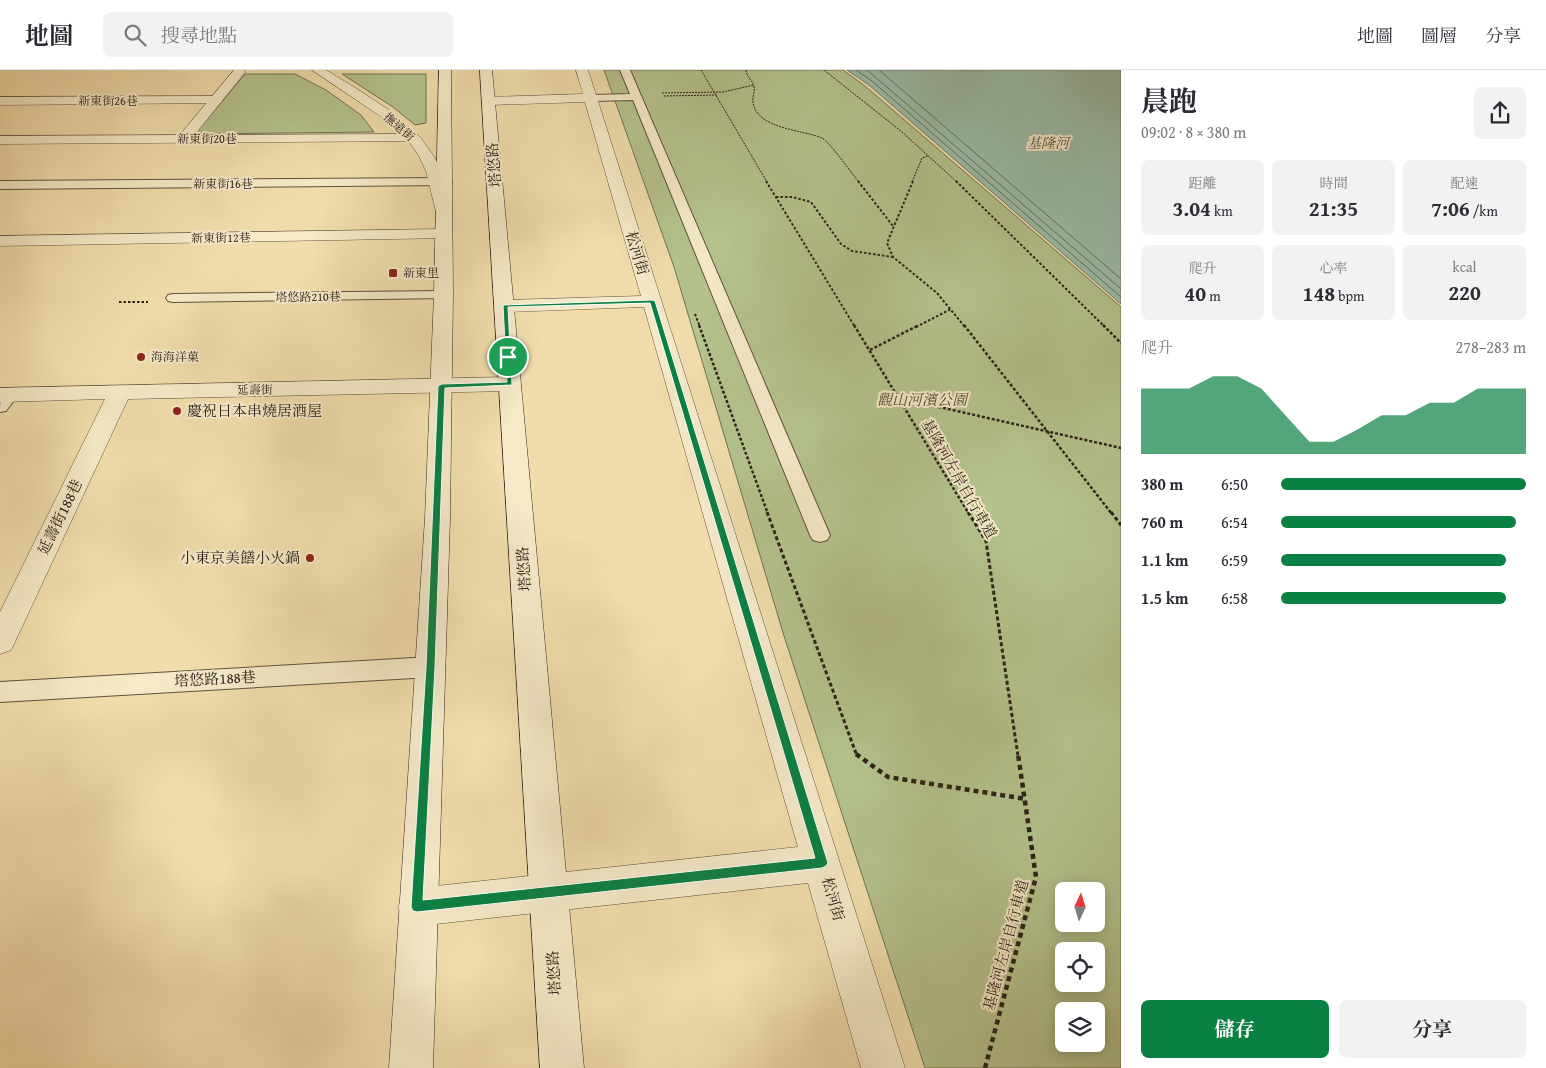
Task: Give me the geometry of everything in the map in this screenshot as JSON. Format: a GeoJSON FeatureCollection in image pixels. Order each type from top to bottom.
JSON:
{"type":"FeatureCollection","features":[{"type":"Feature","properties":{"kind":"street","name":"撫遠街"},"geometry":{"type":"LineString","coordinates":[[318,70],[376,106],[414,138],[441,182]]}},
{"type":"Feature","properties":{"kind":"street"},"geometry":{"type":"LineString","coordinates":[[411,1068],[417,907],[431,667],[442,386],[443,223],[441,182],[445,70]]}},
{"type":"Feature","properties":{"kind":"street","name":"塔悠路"},"geometry":{"type":"LineString","coordinates":[[486,70],[506,306],[510,384],[562,1068]]}},
{"type":"Feature","properties":{"kind":"street","name":"松河街"},"geometry":{"type":"LineString","coordinates":[[582,70],[883,1068]]}},
{"type":"Feature","properties":{"kind":"street"},"geometry":{"type":"LineString","coordinates":[[184,139],[239,72]]}},
{"type":"Feature","properties":{"kind":"street"},"geometry":{"type":"LineString","coordinates":[[488,101],[591,98]]}},
{"type":"Feature","properties":{"kind":"street","name":"新東街26巷"},"geometry":{"type":"LineString","coordinates":[[0,101],[216,100]]}},
{"type":"Feature","properties":{"kind":"street","name":"新東街20巷"},"geometry":{"type":"LineString","coordinates":[[0,140],[414,138]]}},
{"type":"Feature","properties":{"kind":"street","name":"新東街12巷"},"geometry":{"type":"LineString","coordinates":[[0,242],[443,223]]}},
{"type":"Feature","properties":{"kind":"street"},"geometry":{"type":"LineString","coordinates":[[506,306],[652,301]]}},
{"type":"Feature","properties":{"kind":"street","name":"延壽街"},"geometry":{"type":"LineString","coordinates":[[3,399],[120,392],[510,384]]}},
{"type":"Feature","properties":{"kind":"street","name":"延壽街188巷"},"geometry":{"type":"LineString","coordinates":[[0,642],[120,392]]}},
{"type":"Feature","properties":{"kind":"street"},"geometry":{"type":"LineString","coordinates":[[417,907],[822,863]]}},
{"type":"Feature","properties":{"kind":"lane"},"geometry":{"type":"LineString","coordinates":[[625,70],[820,535]]}},
{"type":"Feature","properties":{"kind":"lane"},"geometry":{"type":"LineString","coordinates":[[591,98],[635,95]]}},
{"type":"Feature","properties":{"kind":"lane","name":"新東街16巷"},"geometry":{"type":"LineString","coordinates":[[0,185],[441,182]]}},
{"type":"Feature","properties":{"kind":"lane","name":"塔悠路210巷"},"geometry":{"type":"LineString","coordinates":[[173,298],[443,295]]}},
{"type":"Feature","properties":{"kind":"lane","name":"塔悠路188巷"},"geometry":{"type":"LineString","coordinates":[[0,692],[431,667]]}},
{"type":"Feature","properties":{"kind":"path","name":"基隆河左岸自行車道"},"geometry":{"type":"LineString","coordinates":[[701,70],[738,130],[744,145],[986,541],[1036,877],[985,1068]]}},
{"type":"Feature","properties":{"kind":"path"},"geometry":{"type":"LineString","coordinates":[[746,70],[746,74],[754,85],[753,103],[756,110],[766,120],[785,128],[824,138],[893,226]]}},
{"type":"Feature","properties":{"kind":"path"},"geometry":{"type":"LineString","coordinates":[[824,70],[928,156],[1038,260],[1121,343]]}},
{"type":"Feature","properties":{"kind":"path"},"geometry":{"type":"LineString","coordinates":[[635,95],[716,93],[754,85]]}},
{"type":"Feature","properties":{"kind":"path"},"geometry":{"type":"LineString","coordinates":[[928,156],[922,158],[887,243],[893,257],[937,293],[951,309],[1121,525]]}},
{"type":"Feature","properties":{"kind":"path"},"geometry":{"type":"LineString","coordinates":[[775,196],[792,197],[811,202],[841,244],[852,250],[870,255],[893,257]]}},
{"type":"Feature","properties":{"kind":"path"},"geometry":{"type":"LineString","coordinates":[[119,302],[163,302],[173,298]]}},
{"type":"Feature","properties":{"kind":"path"},"geometry":{"type":"LineString","coordinates":[[870,350],[951,309]]}},
{"type":"Feature","properties":{"kind":"path"},"geometry":{"type":"LineString","coordinates":[[898,398],[1121,448]]}},
{"type":"Feature","properties":{"kind":"green space","name":"觀山河濱公園"},"geometry":{"type":"Polygon","coordinates":[[[604,70],[843,70],[865,86],[1121,307],[1121,1068],[925,1068],[784,636],[674,267],[604,70]]]}},
{"type":"Feature","properties":{"kind":"green space"},"geometry":{"type":"Polygon","coordinates":[[[245,74],[295,74],[326,90],[361,115],[374,132],[195,134],[245,74]]]}},
{"type":"Feature","properties":{"kind":"green space"},"geometry":{"type":"Polygon","coordinates":[[[342,74],[426,74],[426,123],[415,125],[393,107],[342,74]]]}},
{"type":"Feature","properties":{"kind":"water","name":"基隆河"},"geometry":{"type":"Polygon","coordinates":[[[847,70],[1121,70],[1121,304],[869,85],[847,70]]]}},
{"type":"Feature","properties":{"kind":"place","name":"新東里"},"geometry":{"type":"Point","coordinates":[393,273]}},
{"type":"Feature","properties":{"kind":"place","name":"海海洋菓"},"geometry":{"type":"Point","coordinates":[141,357]}},
{"type":"Feature","properties":{"kind":"place","name":"慶祝日本串燒居酒屋"},"geometry":{"type":"Point","coordinates":[177,411]}},
{"type":"Feature","properties":{"kind":"place","name":"小東京美饍小火鍋"},"geometry":{"type":"Point","coordinates":[310,558]}},
{"type":"Feature","properties":{"kind":"route"},"geometry":{"type":"LineString","coordinates":[[652,301],[822,863],[417,907],[431,667],[442,386],[510,384],[508,357],[506,306],[652,301]]}}]}
